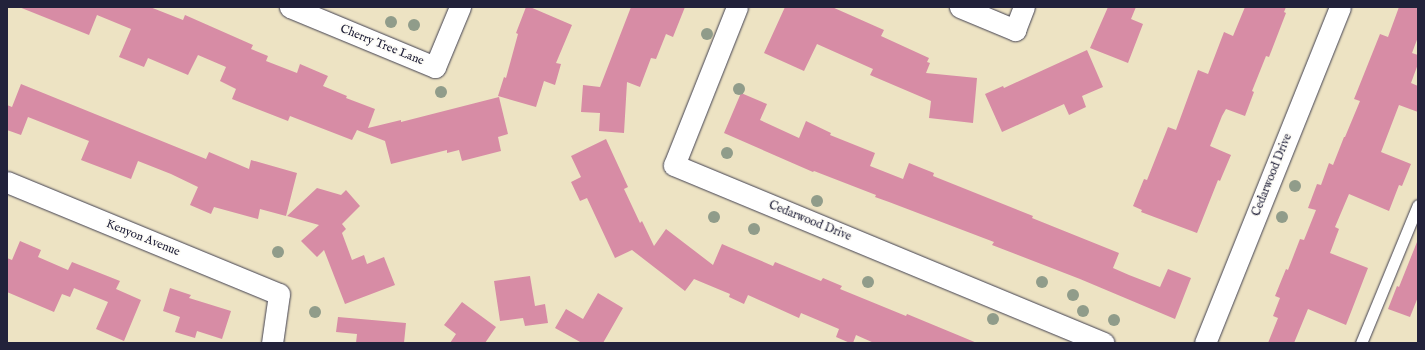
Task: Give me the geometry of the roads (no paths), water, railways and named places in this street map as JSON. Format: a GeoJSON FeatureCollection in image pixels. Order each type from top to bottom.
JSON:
{"type":"FeatureCollection","features":[{"type":"Feature","properties":{"kind":"street","name":"Cherry Tree Lane"},"geometry":{"type":"LineString","coordinates":[[290,7],[435,67],[460,7]]}},
{"type":"Feature","properties":{"kind":"street","name":"Cedarwood Drive"},"geometry":{"type":"LineString","coordinates":[[737,7],[674,165],[1104,343]]}},
{"type":"Feature","properties":{"kind":"street"},"geometry":{"type":"LineString","coordinates":[[960,7],[1015,30],[1024,7]]}},
{"type":"Feature","properties":{"kind":"street","name":"Cedarwood Drive"},"geometry":{"type":"LineString","coordinates":[[1204,343],[1340,7]]}},
{"type":"Feature","properties":{"kind":"street","name":"Kenyon Avenue"},"geometry":{"type":"LineString","coordinates":[[7,182],[280,294],[272,343]]}},
{"type":"Feature","properties":{"kind":"lane"},"geometry":{"type":"LineString","coordinates":[[1361,343],[1418,205]]}}]}
